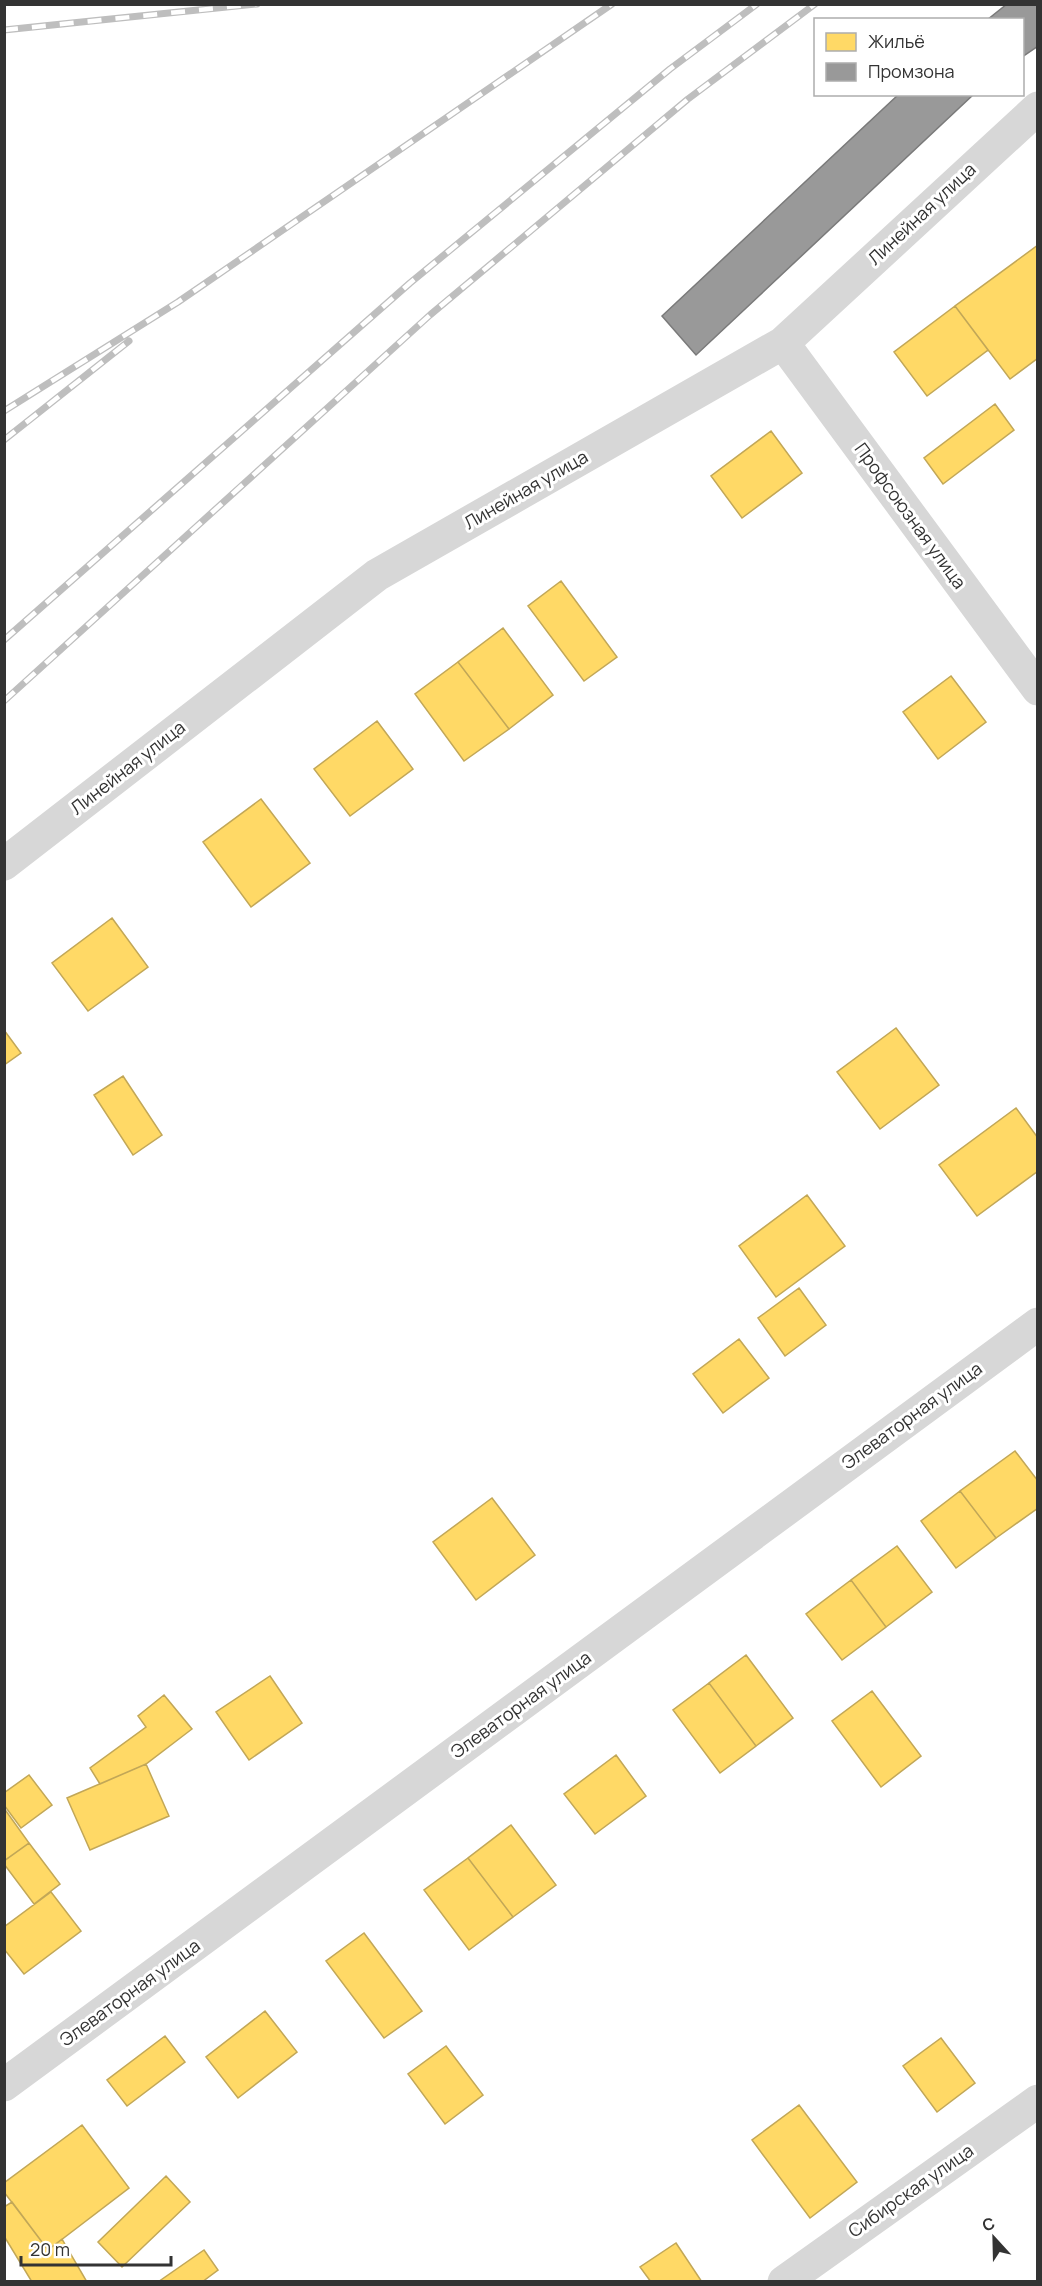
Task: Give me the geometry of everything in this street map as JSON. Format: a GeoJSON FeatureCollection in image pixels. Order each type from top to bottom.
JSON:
{"type":"FeatureCollection","features":[{"type":"Feature","properties":{"kind":"street","name":"Линейная улица"},"geometry":{"type":"LineString","coordinates":[[4,864],[377,575],[783,343],[1038,108]]}},
{"type":"Feature","properties":{"kind":"street","name":"Профсоюзная улица"},"geometry":{"type":"LineString","coordinates":[[783,343],[1038,689]]}},
{"type":"Feature","properties":{"kind":"street","name":"Элеваторная улица"},"geometry":{"type":"LineString","coordinates":[[4,2085],[1038,1324]]}},
{"type":"Feature","properties":{"kind":"street","name":"Сибирская улица"},"geometry":{"type":"LineString","coordinates":[[784,2282],[1038,2102]]}},
{"type":"Feature","properties":{"kind":"building: Жильё"},"geometry":{"type":"Polygon","coordinates":[[[1038,245],[1038,358],[1010,379],[955,306],[1038,245]]]}},
{"type":"Feature","properties":{"kind":"building: Жильё"},"geometry":{"type":"Polygon","coordinates":[[[955,306],[988,350],[927,396],[894,352],[955,306]]]}},
{"type":"Feature","properties":{"kind":"building: Жильё"},"geometry":{"type":"Polygon","coordinates":[[[995,404],[1014,430],[943,484],[924,458],[995,404]]]}},
{"type":"Feature","properties":{"kind":"building: Жильё"},"geometry":{"type":"Polygon","coordinates":[[[771,431],[802,473],[742,518],[711,476],[771,431]]]}},
{"type":"Feature","properties":{"kind":"building: Жильё"},"geometry":{"type":"Polygon","coordinates":[[[561,581],[617,657],[584,681],[528,606],[561,581]]]}},
{"type":"Feature","properties":{"kind":"building: Жильё"},"geometry":{"type":"Polygon","coordinates":[[[503,628],[553,695],[509,729],[458,662],[503,628]]]}},
{"type":"Feature","properties":{"kind":"building: Жильё"},"geometry":{"type":"Polygon","coordinates":[[[458,662],[509,729],[464,761],[415,694],[458,662]]]}},
{"type":"Feature","properties":{"kind":"building: Жильё"},"geometry":{"type":"Polygon","coordinates":[[[951,676],[986,722],[938,759],[903,712],[951,676]]]}},
{"type":"Feature","properties":{"kind":"building: Жильё"},"geometry":{"type":"Polygon","coordinates":[[[377,721],[413,769],[350,816],[314,769],[377,721]]]}},
{"type":"Feature","properties":{"kind":"building: Жильё"},"geometry":{"type":"Polygon","coordinates":[[[261,799],[310,863],[251,907],[203,842],[261,799]]]}},
{"type":"Feature","properties":{"kind":"building: Жильё"},"geometry":{"type":"Polygon","coordinates":[[[112,918],[148,967],[88,1011],[52,963],[112,918]]]}},
{"type":"Feature","properties":{"kind":"building: Жильё"},"geometry":{"type":"Polygon","coordinates":[[[896,1028],[939,1085],[880,1129],[837,1072],[896,1028]]]}},
{"type":"Feature","properties":{"kind":"building: Жильё"},"geometry":{"type":"Polygon","coordinates":[[[4,1030],[21,1053],[4,1065],[4,1030]]]}},
{"type":"Feature","properties":{"kind":"building: Жильё"},"geometry":{"type":"Polygon","coordinates":[[[123,1076],[162,1135],[133,1155],[94,1095],[123,1076]]]}},
{"type":"Feature","properties":{"kind":"building: Жильё"},"geometry":{"type":"Polygon","coordinates":[[[1016,1108],[1038,1138],[1038,1171],[977,1216],[939,1165],[1016,1108]]]}},
{"type":"Feature","properties":{"kind":"building: Жильё"},"geometry":{"type":"Polygon","coordinates":[[[807,1195],[845,1246],[776,1297],[739,1246],[807,1195]]]}},
{"type":"Feature","properties":{"kind":"building: Жильё"},"geometry":{"type":"Polygon","coordinates":[[[799,1288],[826,1325],[785,1356],[758,1318],[799,1288]]]}},
{"type":"Feature","properties":{"kind":"building: Жильё"},"geometry":{"type":"Polygon","coordinates":[[[739,1339],[769,1378],[723,1413],[693,1374],[739,1339]]]}},
{"type":"Feature","properties":{"kind":"building: Жильё"},"geometry":{"type":"Polygon","coordinates":[[[1015,1451],[1038,1481],[1038,1508],[996,1538],[960,1491],[1015,1451]]]}},
{"type":"Feature","properties":{"kind":"building: Жильё"},"geometry":{"type":"Polygon","coordinates":[[[960,1491],[996,1538],[956,1568],[921,1521],[960,1491]]]}},
{"type":"Feature","properties":{"kind":"building: Жильё"},"geometry":{"type":"Polygon","coordinates":[[[492,1498],[535,1555],[476,1600],[433,1542],[492,1498]]]}},
{"type":"Feature","properties":{"kind":"building: Жильё"},"geometry":{"type":"Polygon","coordinates":[[[897,1546],[932,1592],[886,1627],[851,1580],[897,1546]]]}},
{"type":"Feature","properties":{"kind":"building: Жильё"},"geometry":{"type":"Polygon","coordinates":[[[851,1580],[886,1627],[842,1660],[806,1614],[851,1580]]]}},
{"type":"Feature","properties":{"kind":"building: Жильё"},"geometry":{"type":"Polygon","coordinates":[[[746,1655],[793,1718],[756,1746],[709,1683],[746,1655]]]}},
{"type":"Feature","properties":{"kind":"building: Жильё"},"geometry":{"type":"Polygon","coordinates":[[[270,1676],[302,1723],[249,1760],[216,1712],[270,1676]]]}},
{"type":"Feature","properties":{"kind":"building: Жильё"},"geometry":{"type":"Polygon","coordinates":[[[709,1683],[756,1746],[720,1773],[673,1710],[709,1683]]]}},
{"type":"Feature","properties":{"kind":"building: Жильё"},"geometry":{"type":"Polygon","coordinates":[[[872,1691],[921,1756],[881,1787],[832,1721],[872,1691]]]}},
{"type":"Feature","properties":{"kind":"building: Жильё"},"geometry":{"type":"Polygon","coordinates":[[[164,1695],[192,1729],[146,1764],[100,1784],[90,1768],[146,1727],[138,1716],[164,1695]]]}},
{"type":"Feature","properties":{"kind":"building: Жильё"},"geometry":{"type":"Polygon","coordinates":[[[616,1755],[646,1796],[595,1834],[564,1794],[616,1755]]]}},
{"type":"Feature","properties":{"kind":"building: Жильё"},"geometry":{"type":"Polygon","coordinates":[[[146,1764],[169,1816],[90,1850],[67,1798],[146,1764]]]}},
{"type":"Feature","properties":{"kind":"building: Жильё"},"geometry":{"type":"Polygon","coordinates":[[[29,1775],[52,1805],[21,1828],[4,1805],[4,1793],[29,1775]]]}},
{"type":"Feature","properties":{"kind":"building: Жильё"},"geometry":{"type":"Polygon","coordinates":[[[6,1811],[29,1843],[4,1861],[4,1812],[6,1811]]]}},
{"type":"Feature","properties":{"kind":"building: Жильё"},"geometry":{"type":"Polygon","coordinates":[[[511,1825],[556,1885],[513,1917],[468,1858],[511,1825]]]}},
{"type":"Feature","properties":{"kind":"building: Жильё"},"geometry":{"type":"Polygon","coordinates":[[[29,1843],[60,1884],[34,1904],[4,1864],[4,1861],[29,1843]]]}},
{"type":"Feature","properties":{"kind":"building: Жильё"},"geometry":{"type":"Polygon","coordinates":[[[468,1858],[513,1917],[469,1950],[424,1890],[468,1858]]]}},
{"type":"Feature","properties":{"kind":"building: Жильё"},"geometry":{"type":"Polygon","coordinates":[[[51,1892],[81,1931],[24,1974],[4,1949],[4,1927],[51,1892]]]}},
{"type":"Feature","properties":{"kind":"building: Жильё"},"geometry":{"type":"Polygon","coordinates":[[[364,1933],[422,2011],[384,2038],[326,1961],[364,1933]]]}},
{"type":"Feature","properties":{"kind":"building: Жильё"},"geometry":{"type":"Polygon","coordinates":[[[265,2011],[297,2052],[238,2098],[206,2057],[265,2011]]]}},
{"type":"Feature","properties":{"kind":"building: Жильё"},"geometry":{"type":"Polygon","coordinates":[[[165,2036],[185,2062],[127,2106],[107,2080],[165,2036]]]}},
{"type":"Feature","properties":{"kind":"building: Жильё"},"geometry":{"type":"Polygon","coordinates":[[[941,2038],[975,2083],[937,2112],[903,2066],[941,2038]]]}},
{"type":"Feature","properties":{"kind":"building: Жильё"},"geometry":{"type":"Polygon","coordinates":[[[446,2046],[483,2095],[445,2124],[408,2074],[446,2046]]]}},
{"type":"Feature","properties":{"kind":"building: Жильё"},"geometry":{"type":"Polygon","coordinates":[[[799,2105],[857,2182],[810,2218],[752,2140],[799,2105]]]}},
{"type":"Feature","properties":{"kind":"building: Жильё"},"geometry":{"type":"Polygon","coordinates":[[[82,2125],[129,2188],[48,2250],[4,2192],[4,2183],[82,2125]]]}},
{"type":"Feature","properties":{"kind":"building: Жильё"},"geometry":{"type":"Polygon","coordinates":[[[166,2176],[190,2202],[122,2267],[98,2242],[166,2176]]]}},
{"type":"Feature","properties":{"kind":"building: Жильё"},"geometry":{"type":"Polygon","coordinates":[[[12,2202],[48,2250],[62,2239],[87,2282],[32,2282],[4,2236],[4,2207],[12,2202]]]}},
{"type":"Feature","properties":{"kind":"building: Жильё"},"geometry":{"type":"Polygon","coordinates":[[[676,2243],[702,2282],[651,2282],[640,2267],[676,2243]]]}},
{"type":"Feature","properties":{"kind":"building: Жильё"},"geometry":{"type":"Polygon","coordinates":[[[204,2250],[218,2270],[202,2282],[158,2282],[204,2250]]]}},
{"type":"Feature","properties":{"kind":"building: Промзона"},"geometry":{"type":"Polygon","coordinates":[[[1007,4],[1038,4],[1038,46],[1024,56],[1024,18],[990,18],[1007,4]]]}},
{"type":"Feature","properties":{"kind":"building: Промзона"},"geometry":{"type":"Polygon","coordinates":[[[897,96],[972,96],[696,355],[662,316],[897,96]]]}},
{"type":"Feature","properties":{"kind":"railway"},"geometry":{"type":"LineString","coordinates":[[4,30],[257,4]]}},
{"type":"Feature","properties":{"kind":"railway"},"geometry":{"type":"LineString","coordinates":[[4,411],[178,302],[612,4]]}},
{"type":"Feature","properties":{"kind":"railway"},"geometry":{"type":"LineString","coordinates":[[4,640],[410,283],[670,69],[757,4]]}},
{"type":"Feature","properties":{"kind":"railway"},"geometry":{"type":"LineString","coordinates":[[4,701],[430,315],[688,99],[815,4]]}},
{"type":"Feature","properties":{"kind":"railway"},"geometry":{"type":"LineString","coordinates":[[4,440],[129,341]]}}]}
